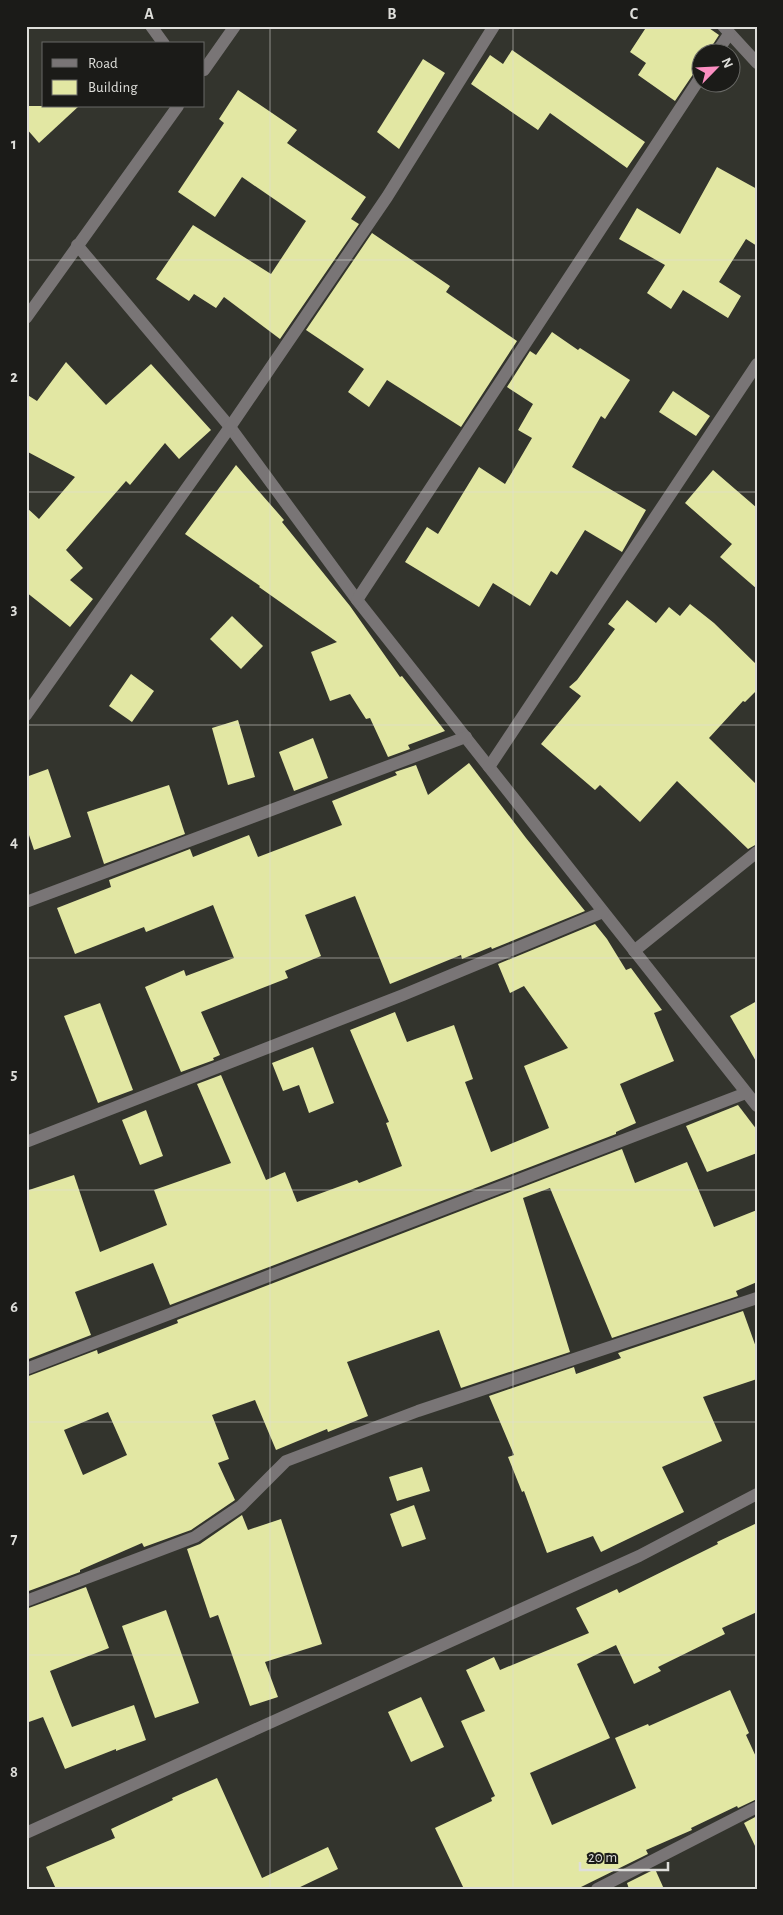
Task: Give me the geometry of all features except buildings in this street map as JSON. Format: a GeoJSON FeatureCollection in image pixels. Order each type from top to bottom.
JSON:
{"type":"FeatureCollection","features":[{"type":"Feature","properties":{"kind":"street"},"geometry":{"type":"LineString","coordinates":[[151,26],[163,42]]}},
{"type":"Feature","properties":{"kind":"street"},"geometry":{"type":"LineString","coordinates":[[205,69],[235,26]]}},
{"type":"Feature","properties":{"kind":"street"},"geometry":{"type":"LineString","coordinates":[[26,715],[230,427],[387,197],[494,26]]}},
{"type":"Feature","properties":{"kind":"street"},"geometry":{"type":"LineString","coordinates":[[721,42],[726,30],[755,56]]}},
{"type":"Feature","properties":{"kind":"street"},"geometry":{"type":"LineString","coordinates":[[357,600],[691,92]]}},
{"type":"Feature","properties":{"kind":"street"},"geometry":{"type":"LineString","coordinates":[[26,318],[177,108]]}},
{"type":"Feature","properties":{"kind":"street"},"geometry":{"type":"LineString","coordinates":[[77,245],[230,427],[357,600],[757,1106]]}},
{"type":"Feature","properties":{"kind":"street"},"geometry":{"type":"LineString","coordinates":[[489,767],[757,364]]}},
{"type":"Feature","properties":{"kind":"street"},"geometry":{"type":"LineString","coordinates":[[26,902],[466,737]]}},
{"type":"Feature","properties":{"kind":"street"},"geometry":{"type":"LineString","coordinates":[[634,951],[757,852]]}},
{"type":"Feature","properties":{"kind":"street"},"geometry":{"type":"LineString","coordinates":[[26,1142],[403,995],[603,912]]}},
{"type":"Feature","properties":{"kind":"street"},"geometry":{"type":"LineString","coordinates":[[26,1368],[746,1093]]}},
{"type":"Feature","properties":{"kind":"street"},"geometry":{"type":"LineString","coordinates":[[26,1601],[195,1537],[241,1506],[286,1461],[418,1410],[757,1298]]}},
{"type":"Feature","properties":{"kind":"street"},"geometry":{"type":"LineString","coordinates":[[26,1833],[639,1556],[757,1494]]}},
{"type":"Feature","properties":{"kind":"street"},"geometry":{"type":"LineString","coordinates":[[597,1889],[757,1807]]}}]}
